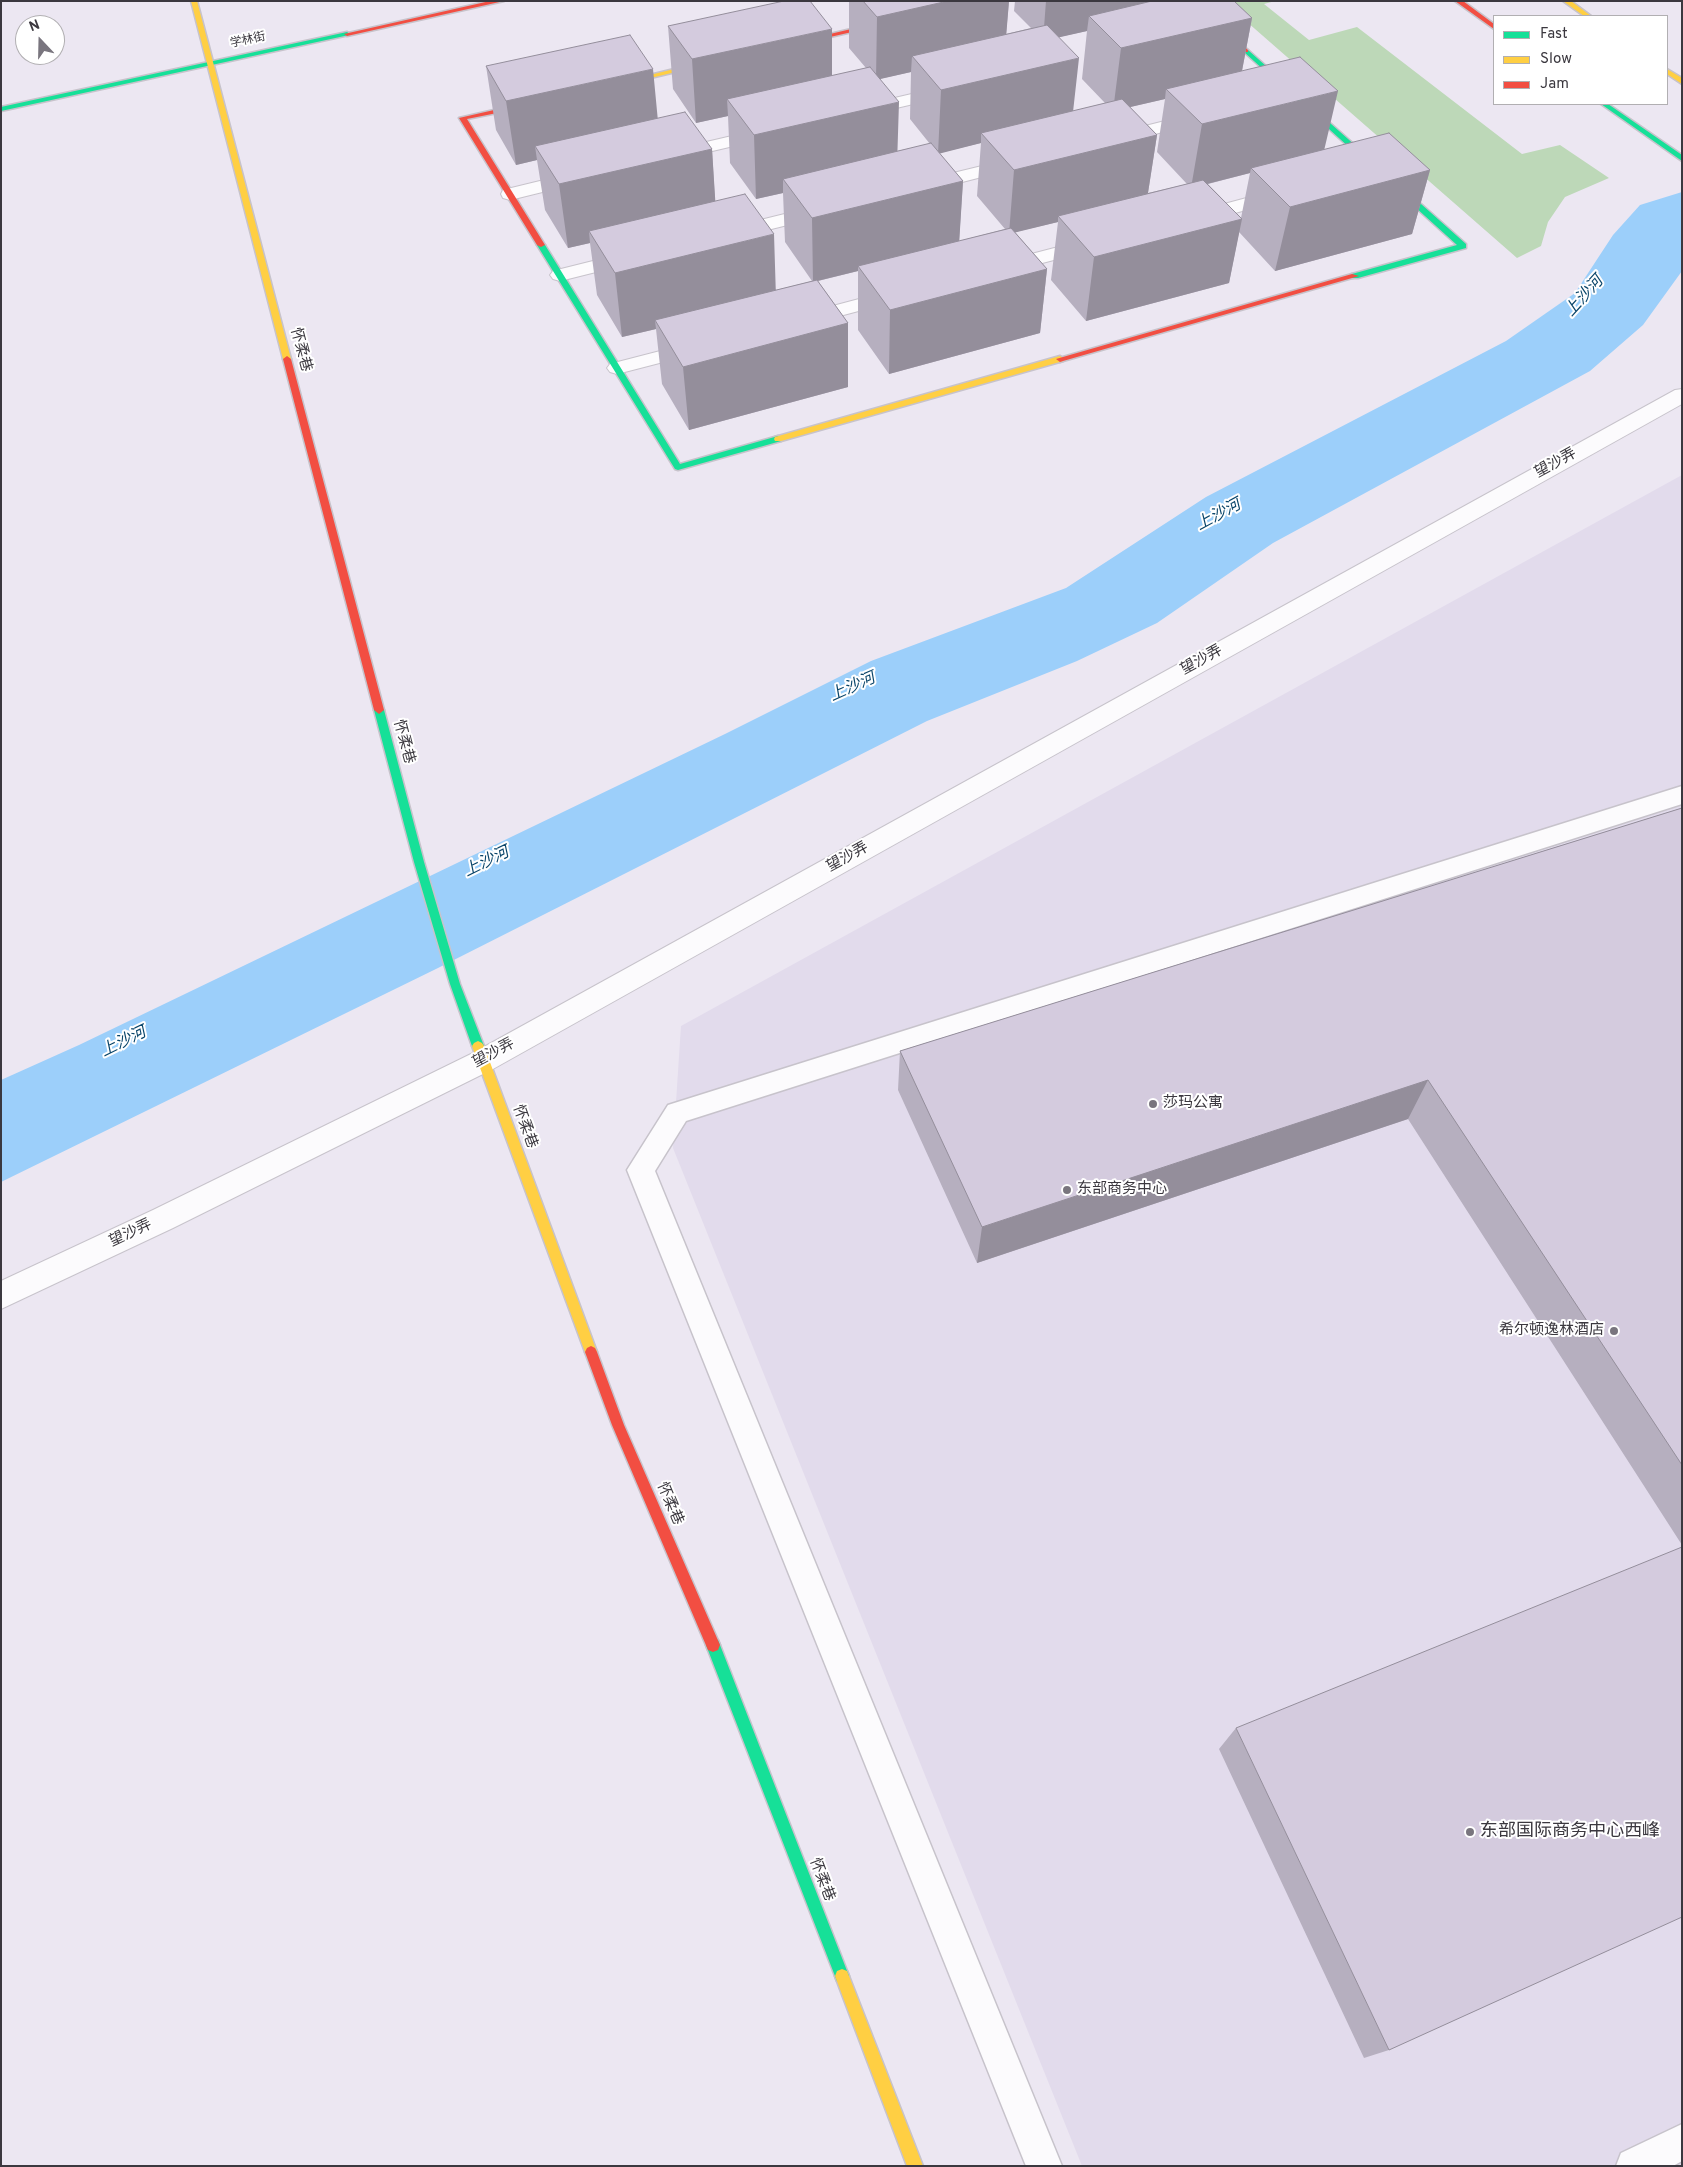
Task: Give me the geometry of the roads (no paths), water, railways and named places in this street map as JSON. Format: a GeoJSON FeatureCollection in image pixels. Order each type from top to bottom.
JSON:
{"type":"FeatureCollection","features":[{"type":"Feature","properties":{"kind":"street","name":"怀柔巷"},"geometry":{"type":"LineString","coordinates":[[194,1],[419,862],[455,984],[618,1425],[727,1678],[914,2166]]}},
{"type":"Feature","properties":{"kind":"street","name":"学林街"},"geometry":{"type":"LineString","coordinates":[[1,109],[501,1]]}},
{"type":"Feature","properties":{"kind":"street"},"geometry":{"type":"LineString","coordinates":[[540,101],[463,118],[678,467],[1463,246],[1191,1]]}},
{"type":"Feature","properties":{"kind":"street"},"geometry":{"type":"LineString","coordinates":[[1458,1],[1493,25]]}},
{"type":"Feature","properties":{"kind":"street"},"geometry":{"type":"LineString","coordinates":[[1566,1],[1587,15]]}},
{"type":"Feature","properties":{"kind":"street"},"geometry":{"type":"LineString","coordinates":[[780,47],[895,21]]}},
{"type":"Feature","properties":{"kind":"street"},"geometry":{"type":"LineString","coordinates":[[1199,31],[1218,26]]}},
{"type":"Feature","properties":{"kind":"street"},"geometry":{"type":"LineString","coordinates":[[607,86],[722,60]]}},
{"type":"Feature","properties":{"kind":"street"},"geometry":{"type":"LineString","coordinates":[[1668,72],[1682,82]]}},
{"type":"Feature","properties":{"kind":"street"},"geometry":{"type":"LineString","coordinates":[[850,114],[966,86]]}},
{"type":"Feature","properties":{"kind":"street"},"geometry":{"type":"LineString","coordinates":[[1275,99],[1294,94]]}},
{"type":"Feature","properties":{"kind":"street"},"geometry":{"type":"LineString","coordinates":[[1605,105],[1682,159]]}},
{"type":"Feature","properties":{"kind":"street"},"geometry":{"type":"LineString","coordinates":[[1101,142],[1217,114]]}},
{"type":"Feature","properties":{"kind":"street"},"geometry":{"type":"LineString","coordinates":[[656,160],[782,130]]}},
{"type":"Feature","properties":{"kind":"street"},"geometry":{"type":"LineString","coordinates":[[908,190],[1034,159]]}},
{"type":"Feature","properties":{"kind":"street"},"geometry":{"type":"LineString","coordinates":[[1359,174],[1378,170]]}},
{"type":"Feature","properties":{"kind":"street"},"geometry":{"type":"LineString","coordinates":[[510,194],[597,174]]}},
{"type":"Feature","properties":{"kind":"street"},"geometry":{"type":"LineString","coordinates":[[1176,222],[1301,190]]}},
{"type":"Feature","properties":{"kind":"street"},"geometry":{"type":"LineString","coordinates":[[715,237],[840,206]]}},
{"type":"Feature","properties":{"kind":"street"},"geometry":{"type":"LineString","coordinates":[[983,273],[1108,240]]}},
{"type":"Feature","properties":{"kind":"street"},"geometry":{"type":"LineString","coordinates":[[560,276],[647,254]]}},
{"type":"Feature","properties":{"kind":"street"},"geometry":{"type":"LineString","coordinates":[[780,325],[915,290]]}},
{"type":"Feature","properties":{"kind":"street"},"geometry":{"type":"LineString","coordinates":[[617,368],[713,343]]}},
{"type":"Feature","properties":{"kind":"street","name":"望沙弄"},"geometry":{"type":"LineString","coordinates":[[1,1296],[163,1219],[483,1061],[1682,395]]}},
{"type":"Feature","properties":{"kind":"lane"},"geometry":{"type":"LineString","coordinates":[[1044,2166],[641,1170],[677,1113],[1682,795]]}},
{"type":"Feature","properties":{"kind":"lane"},"geometry":{"type":"LineString","coordinates":[[1634,2166],[1682,2142]]}},
{"type":"Feature","properties":{"kind":"water","name":"上沙河"},"geometry":{"type":"Polygon","coordinates":[[[1682,192],[1682,271],[1643,325],[1590,371],[1273,543],[1157,623],[1077,661],[927,721],[438,968],[1,1182],[1,1080],[79,1045],[725,734],[871,661],[1066,588],[1206,497],[1506,341],[1575,293],[1613,235],[1640,205],[1682,192]]]}},
{"type":"Feature","properties":{"kind":"place","name":"莎玛公寓"},"geometry":{"type":"Point","coordinates":[1153,1104]}},
{"type":"Feature","properties":{"kind":"place","name":"东部商务中心"},"geometry":{"type":"Point","coordinates":[1067,1190]}},
{"type":"Feature","properties":{"kind":"place","name":"希尔顿逸林酒店"},"geometry":{"type":"Point","coordinates":[1614,1331]}},
{"type":"Feature","properties":{"kind":"place","name":"东部国际商务中心西峰"},"geometry":{"type":"Point","coordinates":[1470,1832]}}]}
